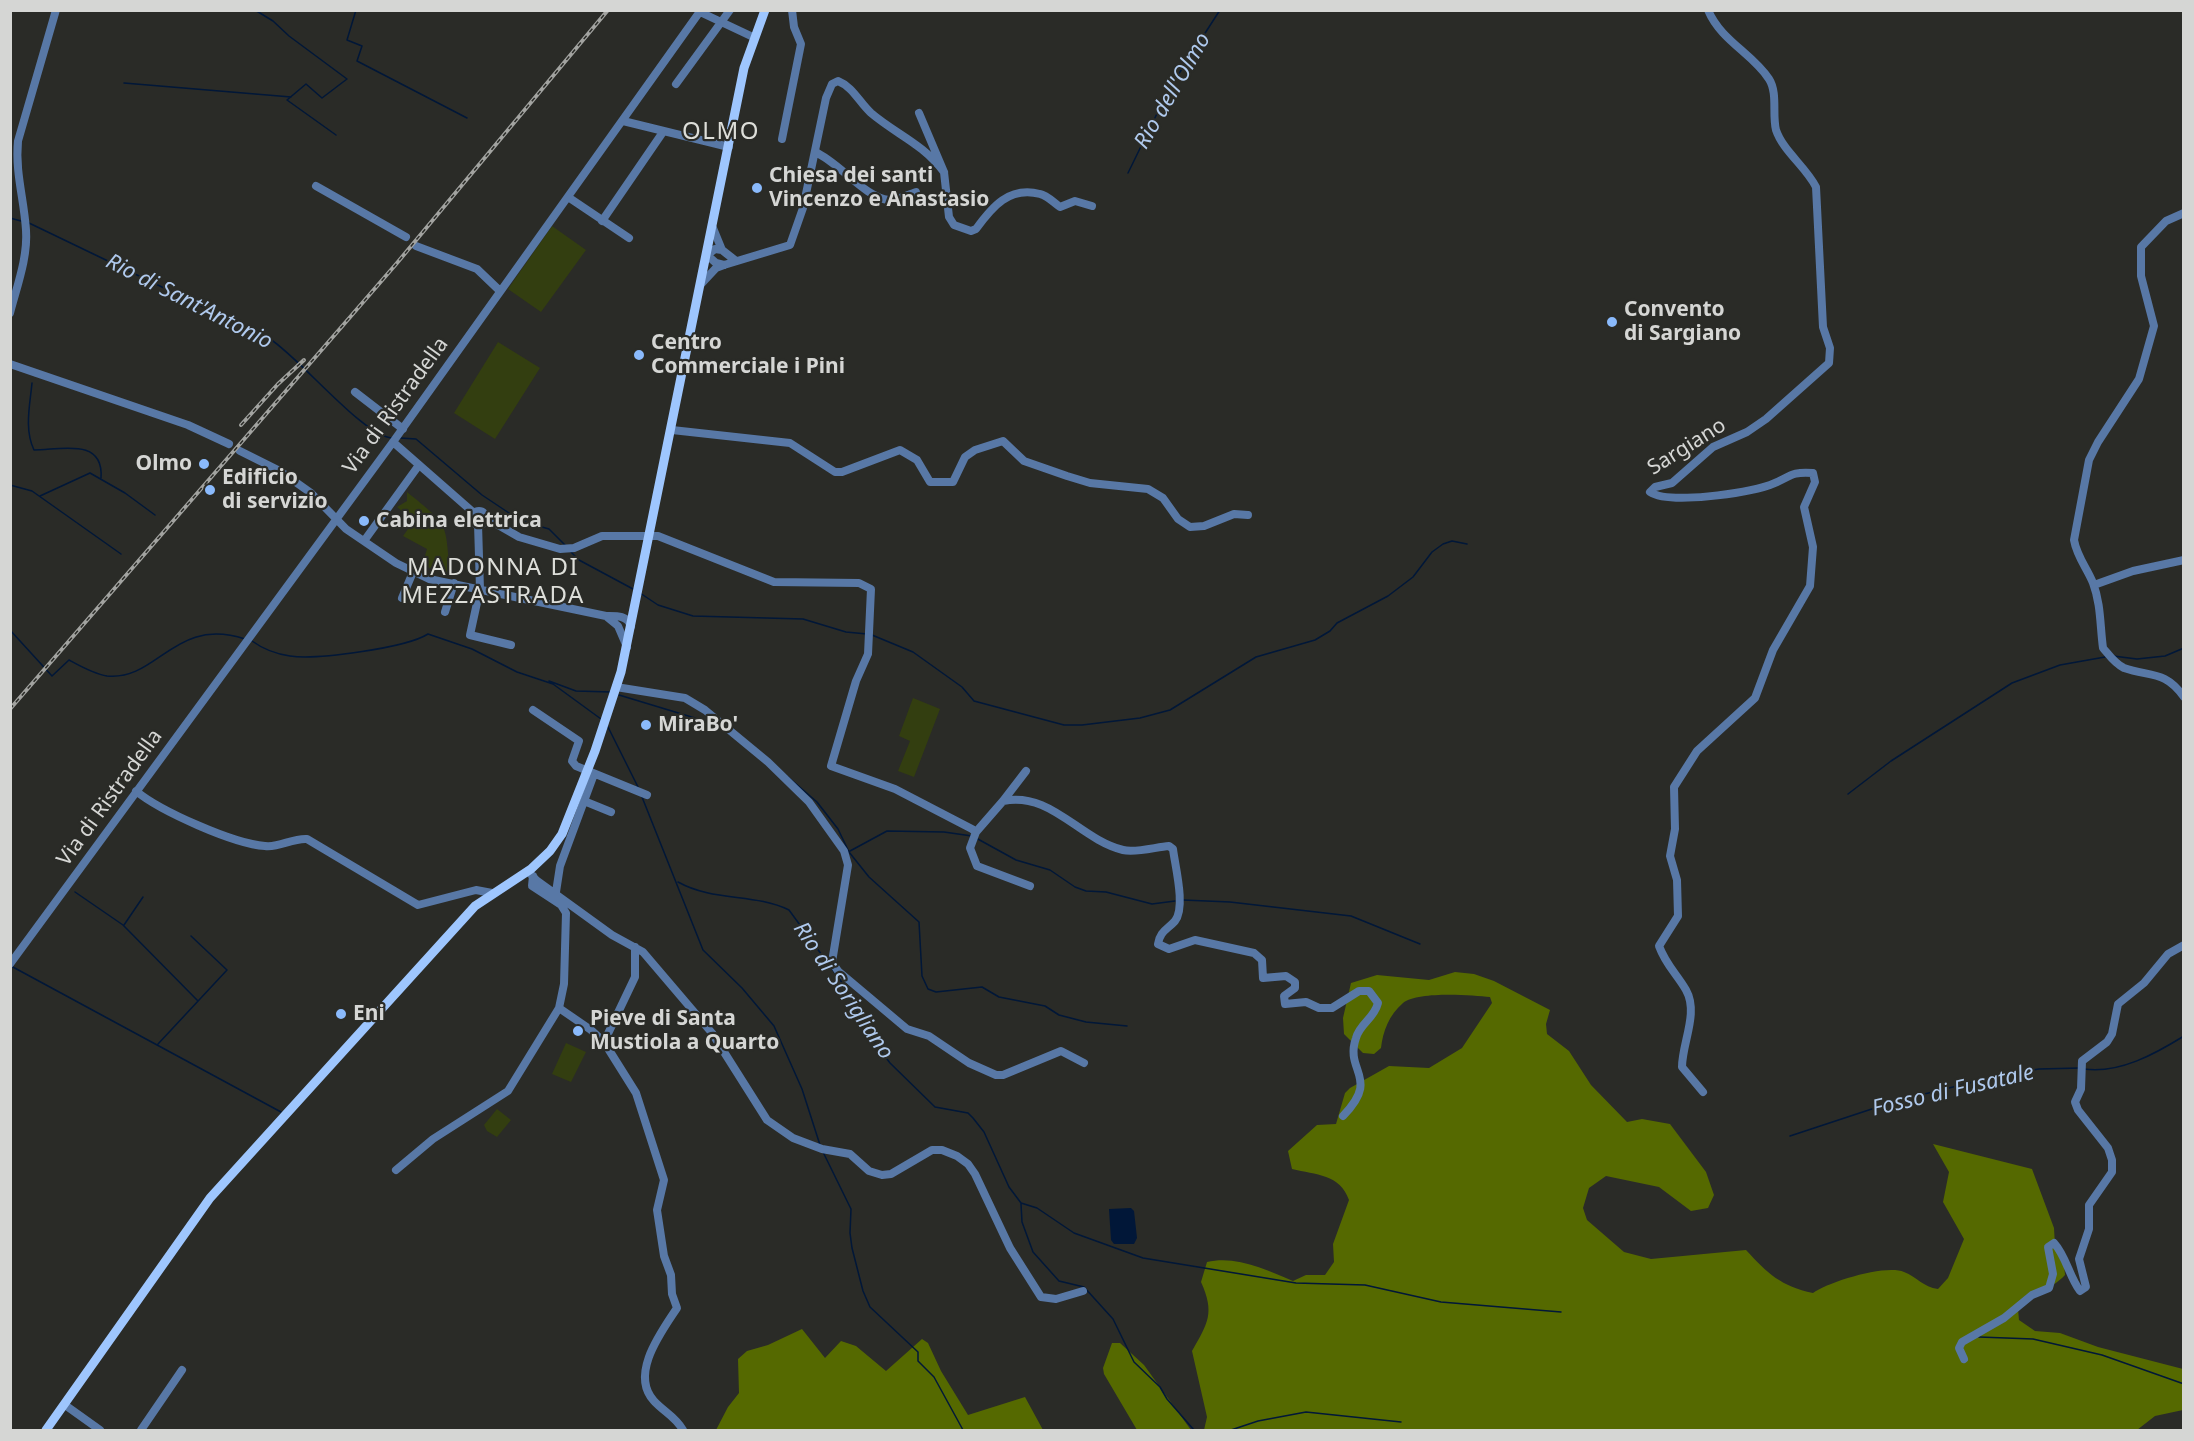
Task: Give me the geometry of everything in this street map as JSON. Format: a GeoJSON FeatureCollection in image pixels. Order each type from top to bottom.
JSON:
{"type":"FeatureCollection","features":[{"type":"Feature","properties":{"kind":"main road"},"geometry":{"type":"LineString","coordinates":[[46,1431],[210,1198],[475,906],[492,893],[530,874],[562,834],[590,772],[632,627],[744,68],[753,37],[765,10]]}},
{"type":"Feature","properties":{"kind":"street"},"geometry":{"type":"LineString","coordinates":[[10,313],[26,250],[26,230],[16,162],[18,141],[56,10]]}},
{"type":"Feature","properties":{"kind":"street"},"geometry":{"type":"LineString","coordinates":[[676,84],[730,10]]}},
{"type":"Feature","properties":{"kind":"street"},"geometry":{"type":"LineString","coordinates":[[782,139],[801,44],[794,27],[792,10]]}},
{"type":"Feature","properties":{"kind":"street","name":"Sargiano"},"geometry":{"type":"LineString","coordinates":[[1703,1092],[1682,1067],[1682,1049],[1691,1023],[1687,991],[1665,963],[1659,946],[1678,916],[1677,880],[1670,856],[1675,829],[1674,787],[1697,752],[1755,698],[1773,650],[1810,586],[1813,547],[1804,507],[1815,482],[1813,473],[1796,471],[1772,484],[1737,494],[1665,497],[1650,492],[1655,487],[1672,483],[1713,447],[1747,432],[1766,419],[1829,363],[1830,348],[1823,327],[1816,187],[1809,173],[1777,131],[1770,80],[1729,42],[1714,25],[1708,10]]}},
{"type":"Feature","properties":{"kind":"street"},"geometry":{"type":"LineString","coordinates":[[701,11],[753,37]]}},
{"type":"Feature","properties":{"kind":"street","name":"Via di Ristradella"},"geometry":{"type":"LineString","coordinates":[[10,964],[403,429],[701,11]]}},
{"type":"Feature","properties":{"kind":"street"},"geometry":{"type":"LineString","coordinates":[[702,283],[716,268],[790,245],[803,208],[826,98],[832,84],[838,81],[848,85],[873,115],[917,143],[944,172]]}},
{"type":"Feature","properties":{"kind":"street"},"geometry":{"type":"LineString","coordinates":[[919,113],[944,172],[949,217],[954,225],[961,229],[976,229],[1001,199],[1015,193],[1040,194],[1060,207],[1075,201],[1092,206]]}},
{"type":"Feature","properties":{"kind":"street"},"geometry":{"type":"LineString","coordinates":[[622,122],[729,147]]}},
{"type":"Feature","properties":{"kind":"street"},"geometry":{"type":"LineString","coordinates":[[602,221],[663,132]]}},
{"type":"Feature","properties":{"kind":"street"},"geometry":{"type":"LineString","coordinates":[[814,152],[824,156],[873,194],[890,200],[916,192]]}},
{"type":"Feature","properties":{"kind":"street"},"geometry":{"type":"LineString","coordinates":[[316,186],[406,237]]}},
{"type":"Feature","properties":{"kind":"street"},"geometry":{"type":"LineString","coordinates":[[568,197],[629,238]]}},
{"type":"Feature","properties":{"kind":"street"},"geometry":{"type":"LineString","coordinates":[[2184,213],[2166,221],[2139,252],[2140,276],[2154,326],[2139,379],[2113,423],[2098,442],[2090,460],[2074,532],[2076,551],[2094,585],[2101,609],[2103,648],[2123,668],[2153,672],[2172,684],[2184,697]]}},
{"type":"Feature","properties":{"kind":"street"},"geometry":{"type":"LineString","coordinates":[[713,228],[722,250],[736,261]]}},
{"type":"Feature","properties":{"kind":"street"},"geometry":{"type":"LineString","coordinates":[[416,246],[477,268],[500,291]]}},
{"type":"Feature","properties":{"kind":"street"},"geometry":{"type":"LineString","coordinates":[[722,250],[715,249],[708,255],[716,263],[724,265]]}},
{"type":"Feature","properties":{"kind":"street"},"geometry":{"type":"LineString","coordinates":[[10,364],[188,425],[229,444]]}},
{"type":"Feature","properties":{"kind":"street"},"geometry":{"type":"LineString","coordinates":[[355,392],[403,429]]}},
{"type":"Feature","properties":{"kind":"street"},"geometry":{"type":"LineString","coordinates":[[672,430],[790,443],[835,472],[842,472],[900,450],[917,460],[930,482],[945,484],[952,482],[965,457],[975,450],[1003,441],[1024,461],[1067,476],[1090,483],[1148,489],[1163,498],[1178,519],[1190,527],[1204,526],[1234,514],[1248,516]]}},
{"type":"Feature","properties":{"kind":"street"},"geometry":{"type":"LineString","coordinates":[[393,442],[474,513],[482,512],[486,518],[519,537],[564,550],[602,536],[658,536],[774,582],[859,583],[872,589],[868,654],[856,681],[831,766],[895,789],[976,832]]}},
{"type":"Feature","properties":{"kind":"street"},"geometry":{"type":"LineString","coordinates":[[240,451],[280,471],[311,493],[346,529],[413,572],[480,589],[606,616],[622,617],[629,621],[632,627]]}},
{"type":"Feature","properties":{"kind":"street"},"geometry":{"type":"LineString","coordinates":[[364,541],[419,465]]}},
{"type":"Feature","properties":{"kind":"street"},"geometry":{"type":"LineString","coordinates":[[474,513],[473,520],[478,524],[480,589],[470,635],[511,645]]}},
{"type":"Feature","properties":{"kind":"street"},"geometry":{"type":"LineString","coordinates":[[478,524],[483,523],[486,518]]}},
{"type":"Feature","properties":{"kind":"street"},"geometry":{"type":"LineString","coordinates":[[2094,585],[2133,571],[2184,560]]}},
{"type":"Feature","properties":{"kind":"street"},"geometry":{"type":"LineString","coordinates":[[402,598],[413,572]]}},
{"type":"Feature","properties":{"kind":"street"},"geometry":{"type":"LineString","coordinates":[[445,612],[454,583]]}},
{"type":"Feature","properties":{"kind":"street"},"geometry":{"type":"LineString","coordinates":[[622,617],[630,611],[637,597]]}},
{"type":"Feature","properties":{"kind":"street"},"geometry":{"type":"LineString","coordinates":[[606,616],[618,626],[627,647]]}},
{"type":"Feature","properties":{"kind":"street"},"geometry":{"type":"LineString","coordinates":[[618,626],[632,627]]}},
{"type":"Feature","properties":{"kind":"street"},"geometry":{"type":"LineString","coordinates":[[616,687],[685,698],[705,710],[768,762],[809,802],[844,851],[848,865],[832,962],[838,971],[901,1024],[923,1033],[969,1063],[996,1076],[1061,1051],[1084,1063]]}},
{"type":"Feature","properties":{"kind":"street"},"geometry":{"type":"LineString","coordinates":[[533,710],[579,741],[572,761],[590,772],[648,795]]}},
{"type":"Feature","properties":{"kind":"street"},"geometry":{"type":"LineString","coordinates":[[1026,771],[976,832],[970,848],[977,866],[1030,886]]}},
{"type":"Feature","properties":{"kind":"street"},"geometry":{"type":"LineString","coordinates":[[556,892],[560,866],[584,801],[590,772]]}},
{"type":"Feature","properties":{"kind":"street"},"geometry":{"type":"LineString","coordinates":[[136,791],[149,802],[225,836],[267,847],[296,838],[307,839],[418,904],[476,890],[492,893]]}},
{"type":"Feature","properties":{"kind":"street"},"geometry":{"type":"LineString","coordinates":[[584,801],[611,812]]}},
{"type":"Feature","properties":{"kind":"street"},"geometry":{"type":"LineString","coordinates":[[1003,801],[1036,801],[1081,829],[1124,851],[1169,846],[1173,849],[1180,897],[1179,911],[1176,920],[1159,936],[1158,944],[1169,949],[1195,940],[1254,953],[1262,960],[1263,978],[1286,976],[1295,982],[1295,988],[1284,996],[1285,1004],[1305,1002],[1319,1008],[1332,1008],[1359,991],[1369,991],[1376,997],[1378,1003],[1376,1012],[1361,1028],[1353,1052],[1361,1077],[1362,1091],[1343,1116]]}},
{"type":"Feature","properties":{"kind":"street"},"geometry":{"type":"LineString","coordinates":[[530,874],[612,936],[635,947],[712,1033],[767,1120],[803,1142],[822,1149],[850,1154],[869,1170],[882,1175],[891,1174],[932,1150],[942,1150],[957,1156],[975,1174],[1010,1248],[1041,1297],[1056,1299],[1083,1292]]}},
{"type":"Feature","properties":{"kind":"street"},"geometry":{"type":"LineString","coordinates":[[396,1170],[433,1139],[508,1091],[559,1008],[564,984],[566,913],[561,905],[531,886],[530,874]]}},
{"type":"Feature","properties":{"kind":"street"},"geometry":{"type":"LineString","coordinates":[[1964,1359],[1959,1348],[1962,1342],[2004,1318],[2032,1295],[2049,1288],[2053,1274],[2048,1247],[2054,1243],[2061,1251],[2065,1267],[2080,1291],[2086,1287],[2079,1259],[2090,1229],[2089,1205],[2112,1172],[2112,1160],[2108,1148],[2078,1110],[2075,1102],[2080,1089],[2082,1061],[2107,1042],[2112,1034],[2118,1004],[2144,983],[2168,954],[2184,945]]}},
{"type":"Feature","properties":{"kind":"street"},"geometry":{"type":"LineString","coordinates":[[604,1042],[635,977],[635,947]]}},
{"type":"Feature","properties":{"kind":"street"},"geometry":{"type":"LineString","coordinates":[[559,1008],[604,1042],[636,1093],[664,1180],[657,1210],[664,1256],[671,1275],[672,1294],[677,1308],[659,1336],[646,1367],[645,1385],[655,1402],[675,1417],[681,1429]]}},
{"type":"Feature","properties":{"kind":"street"},"geometry":{"type":"LineString","coordinates":[[141,1431],[182,1370]]}},
{"type":"Feature","properties":{"kind":"street"},"geometry":{"type":"LineString","coordinates":[[65,1405],[100,1431]]}},
{"type":"Feature","properties":{"kind":"green space"},"geometry":{"type":"Polygon","coordinates":[[[552,226],[586,250],[541,312],[508,289],[552,226]]]}},
{"type":"Feature","properties":{"kind":"green space"},"geometry":{"type":"Polygon","coordinates":[[[498,342],[540,368],[495,439],[454,413],[498,342]]]}},
{"type":"Feature","properties":{"kind":"green space"},"geometry":{"type":"Polygon","coordinates":[[[407,492],[431,512],[443,526],[446,534],[450,574],[440,571],[435,565],[430,568],[422,566],[427,549],[403,536],[414,521],[397,507],[407,501],[407,492]]]}},
{"type":"Feature","properties":{"kind":"green space"},"geometry":{"type":"Polygon","coordinates":[[[913,698],[940,709],[914,777],[898,771],[910,741],[899,736],[913,698]]]}},
{"type":"Feature","properties":{"kind":"green space"},"geometry":{"type":"Polygon","coordinates":[[[1455,972],[1474,974],[1494,981],[1550,1010],[1546,1024],[1547,1034],[1569,1051],[1591,1085],[1627,1122],[1642,1119],[1670,1124],[1706,1172],[1714,1195],[1708,1208],[1691,1211],[1659,1187],[1606,1176],[1589,1188],[1583,1208],[1587,1220],[1624,1252],[1651,1259],[1746,1250],[1776,1278],[1792,1287],[1813,1293],[1844,1279],[1884,1270],[1904,1272],[1938,1289],[1948,1278],[1964,1239],[1943,1202],[1949,1172],[1933,1144],[2032,1169],[2054,1228],[2055,1246],[2064,1264],[2065,1275],[2018,1309],[2019,1320],[2035,1331],[2060,1333],[2098,1347],[2183,1369],[2183,1410],[2155,1416],[2137,1430],[1204,1430],[1207,1417],[1192,1351],[1208,1318],[1208,1302],[1201,1282],[1207,1262],[1229,1260],[1240,1262],[1293,1281],[1306,1275],[1325,1275],[1334,1262],[1333,1244],[1349,1200],[1345,1191],[1333,1180],[1292,1169],[1288,1151],[1317,1125],[1336,1124],[1345,1093],[1350,1088],[1389,1066],[1429,1068],[1462,1048],[1492,1003],[1490,997],[1470,995],[1432,995],[1410,999],[1403,1003],[1390,1018],[1383,1035],[1381,1048],[1374,1054],[1363,1053],[1344,1034],[1343,1018],[1351,983],[1377,975],[1429,980],[1455,972]]]}},
{"type":"Feature","properties":{"kind":"green space"},"geometry":{"type":"Polygon","coordinates":[[[566,1043],[586,1052],[571,1082],[552,1074],[566,1043]]]}},
{"type":"Feature","properties":{"kind":"green space"},"geometry":{"type":"Polygon","coordinates":[[[497,1109],[511,1120],[497,1137],[487,1131],[484,1125],[497,1109]]]}},
{"type":"Feature","properties":{"kind":"green space"},"geometry":{"type":"Polygon","coordinates":[[[802,1329],[825,1358],[841,1341],[856,1346],[886,1371],[922,1339],[928,1343],[941,1371],[968,1415],[1025,1397],[1043,1430],[716,1430],[728,1407],[739,1393],[738,1359],[747,1351],[768,1345],[802,1329]]]}},
{"type":"Feature","properties":{"kind":"green space"},"geometry":{"type":"Polygon","coordinates":[[[1112,1343],[1120,1343],[1144,1365],[1191,1430],[1137,1430],[1104,1374],[1103,1368],[1112,1343]]]}},
{"type":"Feature","properties":{"kind":"water"},"geometry":{"type":"Polygon","coordinates":[[[1131,1208],[1134,1211],[1137,1238],[1134,1244],[1114,1244],[1111,1240],[1109,1209],[1131,1208]]]}},
{"type":"Feature","properties":{"kind":"waterway"},"geometry":{"type":"LineString","coordinates":[[255,10],[273,21],[289,36],[347,79],[322,98],[306,84],[287,100],[336,135]]}},
{"type":"Feature","properties":{"kind":"waterway"},"geometry":{"type":"LineString","coordinates":[[356,10],[347,40],[362,46],[357,61],[467,118]]}},
{"type":"Feature","properties":{"kind":"waterway","name":"Rio dell'Olmo"},"geometry":{"type":"LineString","coordinates":[[1128,173],[1169,89],[1220,10]]}},
{"type":"Feature","properties":{"kind":"waterway"},"geometry":{"type":"LineString","coordinates":[[124,83],[291,97]]}},
{"type":"Feature","properties":{"kind":"waterway","name":"Rio di Sant'Antonio"},"geometry":{"type":"LineString","coordinates":[[10,218],[21,221]]}},
{"type":"Feature","properties":{"kind":"waterway","name":"Rio di Sant'Antonio"},"geometry":{"type":"LineString","coordinates":[[29,223],[270,339],[365,425],[392,438]]}},
{"type":"Feature","properties":{"kind":"waterway"},"geometry":{"type":"LineString","coordinates":[[32,383],[28,425],[34,450],[67,448],[88,451],[95,456],[100,465],[101,478]]}},
{"type":"Feature","properties":{"kind":"waterway","name":"Rio di Sant'Antonio"},"geometry":{"type":"LineString","coordinates":[[400,438],[416,439],[482,495],[521,521],[549,529],[566,546]]}},
{"type":"Feature","properties":{"kind":"waterway"},"geometry":{"type":"LineString","coordinates":[[40,496],[90,473],[125,493],[155,515]]}},
{"type":"Feature","properties":{"kind":"waterway"},"geometry":{"type":"LineString","coordinates":[[10,485],[32,491],[121,554]]}},
{"type":"Feature","properties":{"kind":"waterway","name":"Rio di Sant'Antonio"},"geometry":{"type":"LineString","coordinates":[[872,635],[913,652],[962,687],[974,701],[1064,725],[1140,718],[1170,710],[1256,657],[1315,640],[1330,631],[1337,623],[1388,596],[1413,577],[1432,552],[1443,544],[1452,541],[1467,544]]}},
{"type":"Feature","properties":{"kind":"waterway","name":"Rio di Sant'Antonio"},"geometry":{"type":"LineString","coordinates":[[571,552],[579,560],[633,589]]}},
{"type":"Feature","properties":{"kind":"waterway","name":"Rio di Sant'Antonio"},"geometry":{"type":"LineString","coordinates":[[640,593],[658,605],[693,616],[803,619],[846,632],[867,634]]}},
{"type":"Feature","properties":{"kind":"waterway"},"geometry":{"type":"LineString","coordinates":[[10,630],[52,676],[69,660],[102,675],[125,675],[140,669],[184,642],[201,636],[221,634],[245,639]]}},
{"type":"Feature","properties":{"kind":"waterway"},"geometry":{"type":"LineString","coordinates":[[252,641],[265,649],[302,657],[382,648],[428,634],[472,649],[517,672],[553,684],[601,719]]}},
{"type":"Feature","properties":{"kind":"waterway"},"geometry":{"type":"LineString","coordinates":[[2113,656],[2137,659],[2165,656],[2184,648]]}},
{"type":"Feature","properties":{"kind":"waterway"},"geometry":{"type":"LineString","coordinates":[[1848,794],[1891,761],[2012,683],[2060,665],[2105,657]]}},
{"type":"Feature","properties":{"kind":"waterway"},"geometry":{"type":"LineString","coordinates":[[549,681],[576,691],[611,692]]}},
{"type":"Feature","properties":{"kind":"waterway"},"geometry":{"type":"LineString","coordinates":[[619,695],[718,725]]}},
{"type":"Feature","properties":{"kind":"waterway"},"geometry":{"type":"LineString","coordinates":[[608,727],[638,787]]}},
{"type":"Feature","properties":{"kind":"waterway"},"geometry":{"type":"LineString","coordinates":[[788,777],[817,802],[838,829],[849,852],[869,877],[919,922],[922,976],[928,989],[936,992],[982,987],[999,997],[1045,1006],[1059,1015],[1086,1022],[1127,1026]]}},
{"type":"Feature","properties":{"kind":"waterway"},"geometry":{"type":"LineString","coordinates":[[642,797],[703,950],[742,988],[774,1026],[802,1089],[820,1145]]}},
{"type":"Feature","properties":{"kind":"waterway"},"geometry":{"type":"LineString","coordinates":[[850,851],[887,831],[944,832],[972,836]]}},
{"type":"Feature","properties":{"kind":"waterway"},"geometry":{"type":"LineString","coordinates":[[976,838],[1016,860],[1050,870],[1075,887],[1086,891],[1106,892],[1152,904],[1175,901]]}},
{"type":"Feature","properties":{"kind":"waterway","name":"Rio di Sorigliano"},"geometry":{"type":"LineString","coordinates":[[678,882],[706,892],[762,901],[789,910],[846,988],[868,1034],[890,1063],[935,1107],[968,1113],[973,1118],[984,1132],[1009,1187],[1021,1203]]}},
{"type":"Feature","properties":{"kind":"waterway"},"geometry":{"type":"LineString","coordinates":[[75,892],[123,925],[198,1001]]}},
{"type":"Feature","properties":{"kind":"waterway"},"geometry":{"type":"LineString","coordinates":[[124,925],[143,897]]}},
{"type":"Feature","properties":{"kind":"waterway"},"geometry":{"type":"LineString","coordinates":[[1183,900],[1230,902],[1351,916],[1420,944]]}},
{"type":"Feature","properties":{"kind":"waterway"},"geometry":{"type":"LineString","coordinates":[[158,1044],[227,970],[191,936]]}},
{"type":"Feature","properties":{"kind":"waterway"},"geometry":{"type":"LineString","coordinates":[[11,966],[281,1112]]}},
{"type":"Feature","properties":{"kind":"waterway","name":"Fosso di Fusatale"},"geometry":{"type":"LineString","coordinates":[[2084,1069],[2097,1070],[2123,1066],[2149,1056],[2184,1036]]}},
{"type":"Feature","properties":{"kind":"waterway","name":"Fosso di Fusatale"},"geometry":{"type":"LineString","coordinates":[[1790,1136],[1896,1101],[2006,1074],[2039,1069],[2080,1068]]}},
{"type":"Feature","properties":{"kind":"waterway"},"geometry":{"type":"LineString","coordinates":[[823,1152],[851,1209],[852,1248],[863,1291],[870,1307],[918,1352],[918,1361],[934,1377],[963,1430]]}},
{"type":"Feature","properties":{"kind":"waterway"},"geometry":{"type":"LineString","coordinates":[[1021,1203],[1037,1208],[1074,1233],[1143,1258],[1296,1283],[1365,1285],[1441,1302],[1561,1312]]}},
{"type":"Feature","properties":{"kind":"waterway"},"geometry":{"type":"LineString","coordinates":[[1021,1204],[1022,1222],[1033,1252],[1059,1281],[1084,1287],[1113,1319],[1134,1362],[1160,1387],[1167,1399],[1194,1430]]}},
{"type":"Feature","properties":{"kind":"waterway"},"geometry":{"type":"LineString","coordinates":[[1979,1337],[2033,1339],[2102,1355],[2184,1384]]}},
{"type":"Feature","properties":{"kind":"waterway"},"geometry":{"type":"LineString","coordinates":[[1231,1430],[1258,1421],[1306,1412],[1401,1422]]}},
{"type":"Feature","properties":{"kind":"railway"},"geometry":{"type":"LineString","coordinates":[[10,709],[397,263],[608,10]]}},
{"type":"Feature","properties":{"kind":"railway"},"geometry":{"type":"LineString","coordinates":[[241,425],[278,384],[304,360]]}},
{"type":"Feature","properties":{"kind":"place","name":"Chiesa dei santi Vincenzo e Anastasio"},"geometry":{"type":"Point","coordinates":[757,188]}},
{"type":"Feature","properties":{"kind":"place","name":"Convento di Sargiano"},"geometry":{"type":"Point","coordinates":[1612,322]}},
{"type":"Feature","properties":{"kind":"place","name":"Centro Commerciale i Pini"},"geometry":{"type":"Point","coordinates":[639,355]}},
{"type":"Feature","properties":{"kind":"place","name":"Olmo"},"geometry":{"type":"Point","coordinates":[204,464]}},
{"type":"Feature","properties":{"kind":"place","name":"Edificio di servizio"},"geometry":{"type":"Point","coordinates":[210,490]}},
{"type":"Feature","properties":{"kind":"place","name":"Cabina elettrica"},"geometry":{"type":"Point","coordinates":[364,521]}},
{"type":"Feature","properties":{"kind":"place","name":"MiraBo'"},"geometry":{"type":"Point","coordinates":[646,725]}},
{"type":"Feature","properties":{"kind":"place","name":"Eni"},"geometry":{"type":"Point","coordinates":[341,1014]}},
{"type":"Feature","properties":{"kind":"place","name":"Pieve di Santa Mustiola a Quarto"},"geometry":{"type":"Point","coordinates":[578,1031]}},
{"type":"Feature","properties":{"kind":"district","name":"OLMO"},"geometry":{"type":"Point","coordinates":[721,132]}},
{"type":"Feature","properties":{"kind":"district","name":"MADONNA DI MEZZASTRADA"},"geometry":{"type":"Point","coordinates":[493,582]}}]}
